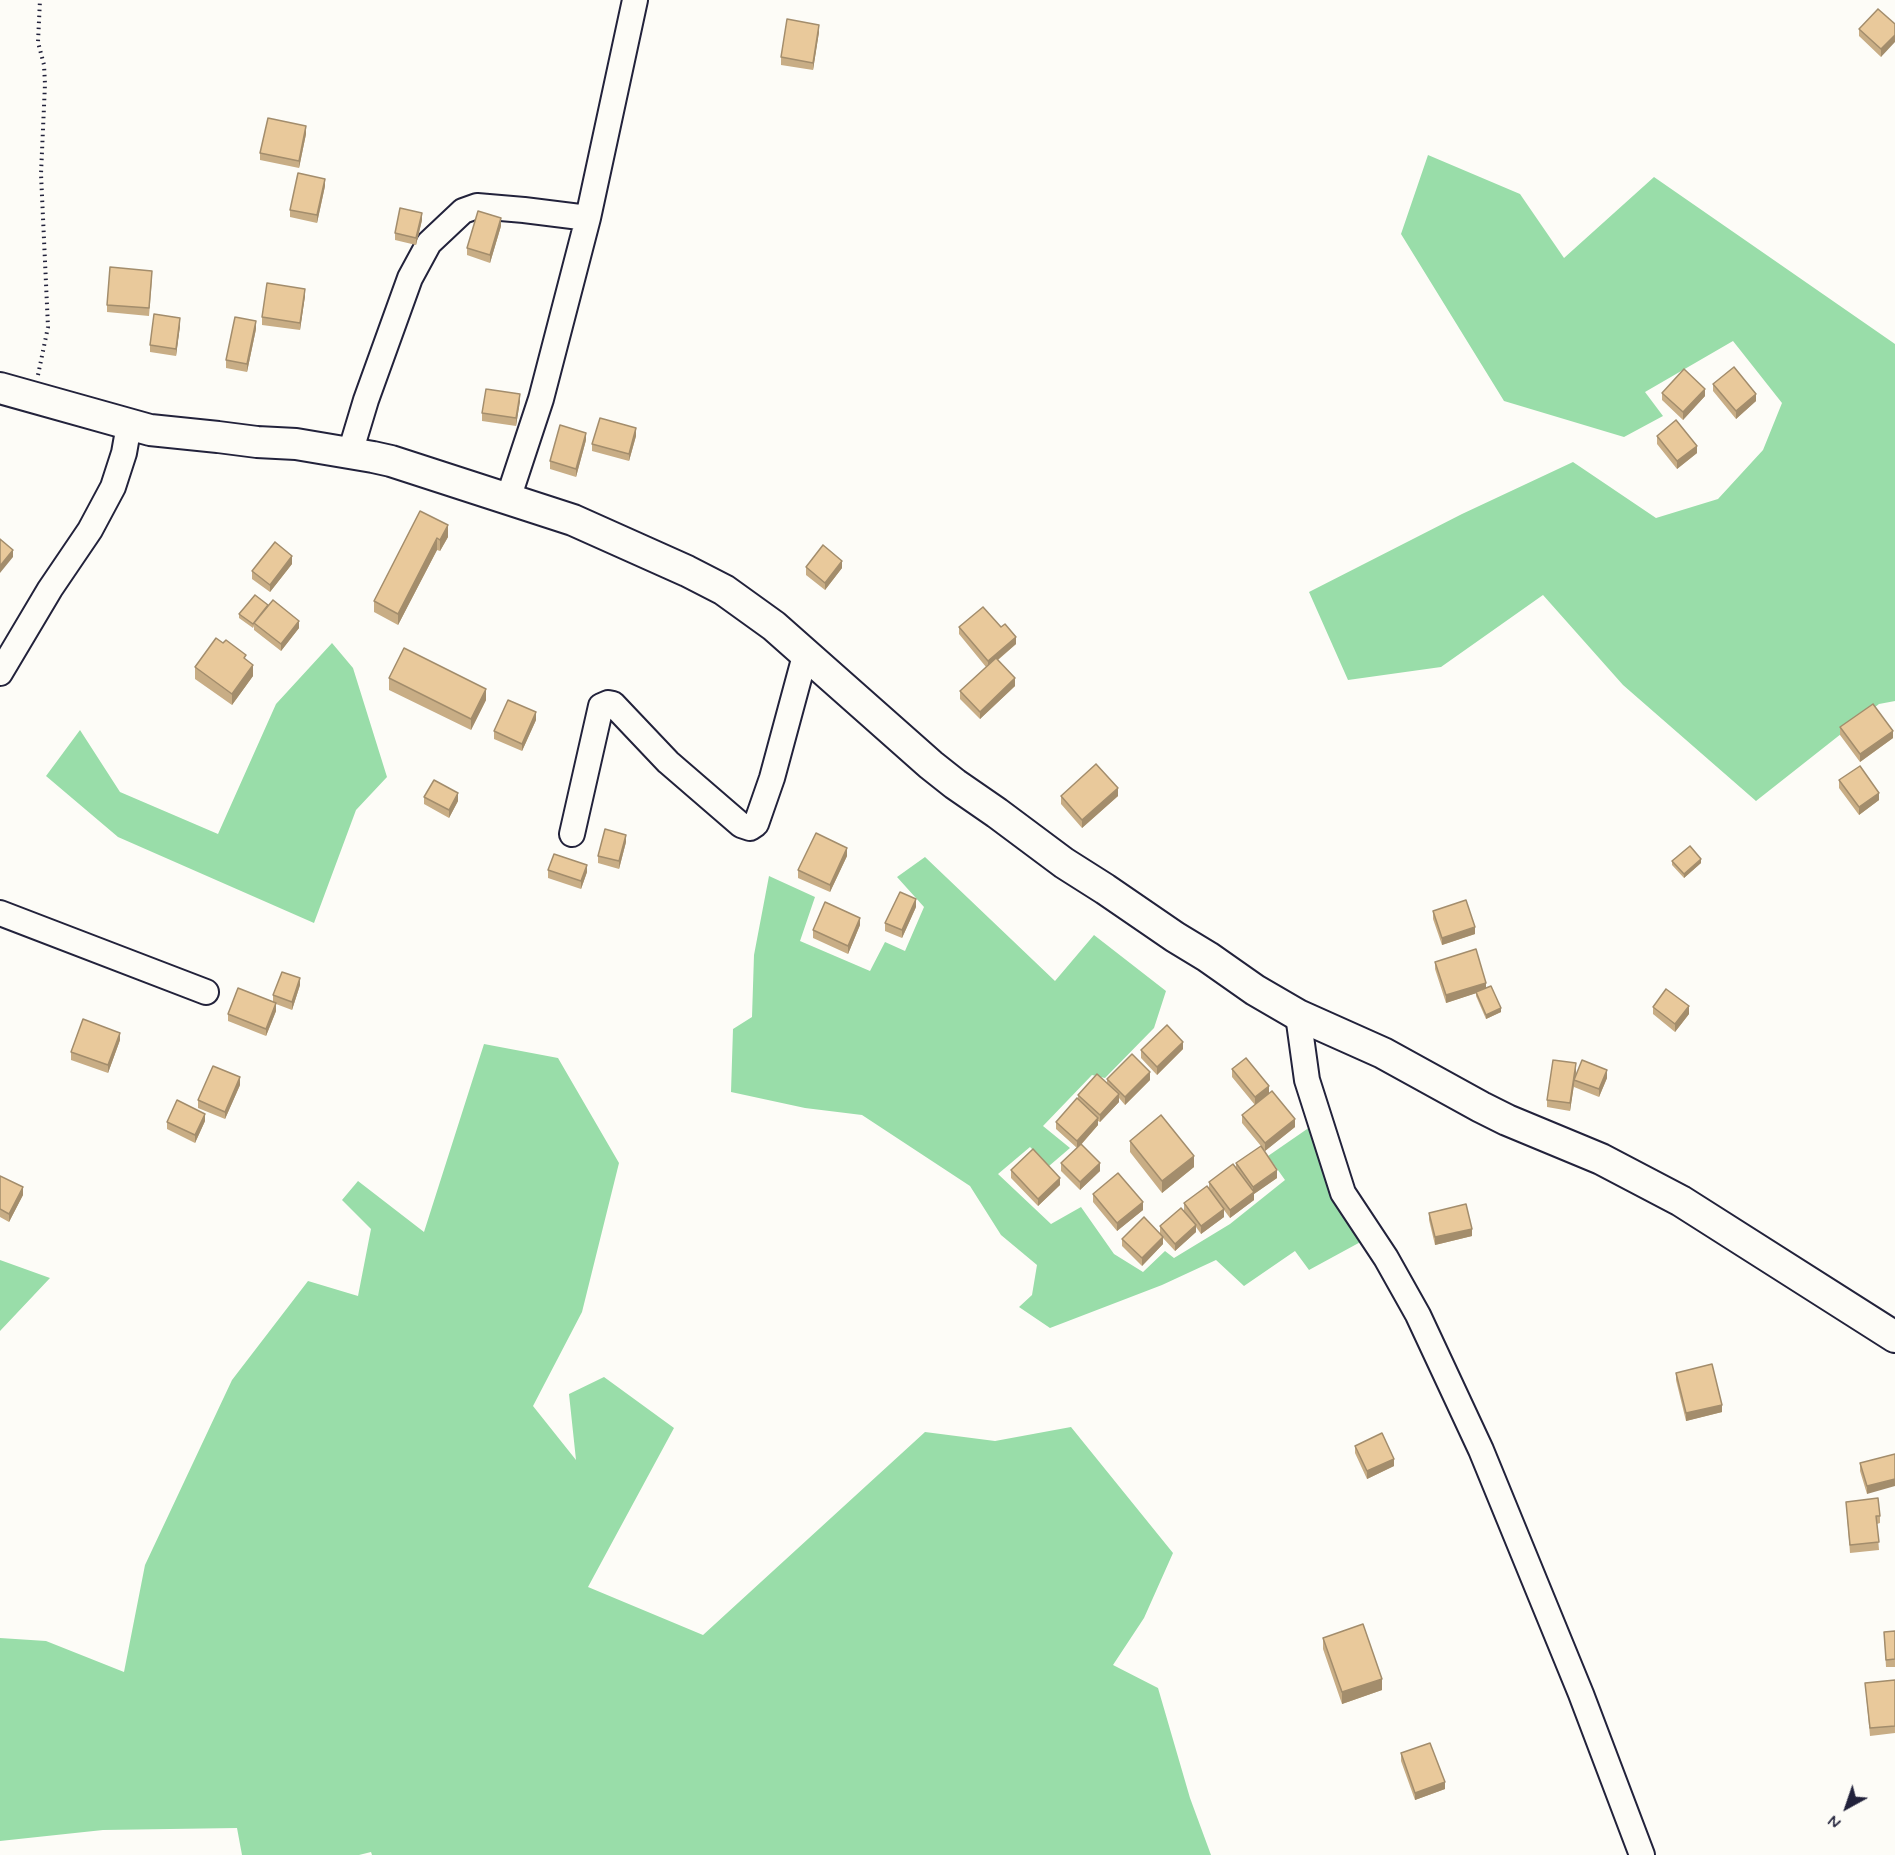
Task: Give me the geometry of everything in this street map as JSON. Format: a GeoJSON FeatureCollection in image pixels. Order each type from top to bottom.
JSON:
{"type":"FeatureCollection","features":[{"type":"Feature","properties":{"kind":"street"},"geometry":{"type":"LineString","coordinates":[[508,499],[541,399],[588,218],[634,0]]}},
{"type":"Feature","properties":{"kind":"street"},"geometry":{"type":"LineString","coordinates":[[350,453],[366,400],[410,278],[429,243],[463,211],[477,206],[588,218]]}},
{"type":"Feature","properties":{"kind":"street"},"geometry":{"type":"LineString","coordinates":[[0,388],[34,396],[101,418],[166,433],[296,444],[391,461],[573,520],[687,571],[724,590],[759,614],[806,652],[955,784],[1064,863],[1255,990],[1298,1015],[1383,1053],[1507,1120],[1601,1159],[1682,1201],[1895,1337]]}},
{"type":"Feature","properties":{"kind":"street"},"geometry":{"type":"LineString","coordinates":[[0,673],[50,589],[90,530],[113,487],[124,453],[129,425]]}},
{"type":"Feature","properties":{"kind":"street"},"geometry":{"type":"LineString","coordinates":[[572,834],[601,706],[608,703],[613,704],[668,762],[741,825],[750,828],[756,824],[772,778],[806,652]]}},
{"type":"Feature","properties":{"kind":"street"},"geometry":{"type":"LineString","coordinates":[[0,913],[206,992]]}},
{"type":"Feature","properties":{"kind":"street"},"geometry":{"type":"LineString","coordinates":[[1298,1015],[1307,1080],[1344,1193],[1386,1258],[1418,1315],[1481,1450],[1581,1694],[1642,1855]]}},
{"type":"Feature","properties":{"kind":"path"},"geometry":{"type":"LineString","coordinates":[[34,396],[48,327],[41,174],[45,84],[39,42],[40,0]]}},
{"type":"Feature","properties":{"kind":"green space"},"geometry":{"type":"Polygon","coordinates":[[[1428,155],[1520,194],[1564,258],[1654,177],[1895,344],[1895,701],[1879,704],[1756,801],[1623,685],[1543,595],[1441,667],[1348,680],[1309,592],[1462,514],[1573,462],[1656,518],[1718,499],[1763,450],[1782,403],[1733,341],[1645,392],[1663,416],[1624,437],[1504,401],[1401,234],[1428,155]]]}},
{"type":"Feature","properties":{"kind":"green space"},"geometry":{"type":"Polygon","coordinates":[[[332,643],[353,668],[387,777],[356,810],[314,923],[118,837],[46,776],[80,730],[120,792],[218,834],[276,704],[332,643]]]}},
{"type":"Feature","properties":{"kind":"green space"},"geometry":{"type":"Polygon","coordinates":[[[925,857],[1055,981],[1094,935],[1166,991],[1154,1028],[1105,1078],[1092,1075],[1043,1126],[1070,1148],[1049,1166],[1030,1147],[998,1174],[1051,1224],[1081,1207],[1114,1254],[1143,1272],[1165,1251],[1174,1258],[1230,1224],[1285,1180],[1268,1156],[1310,1127],[1366,1239],[1309,1270],[1295,1251],[1244,1286],[1216,1260],[1162,1285],[1050,1328],[1019,1307],[1032,1295],[1037,1265],[1001,1235],[970,1186],[862,1115],[805,1108],[731,1092],[733,1029],[752,1017],[754,955],[769,876],[815,897],[800,941],[870,971],[885,942],[905,951],[924,907],[897,877],[925,857]]]}},
{"type":"Feature","properties":{"kind":"green space"},"geometry":{"type":"Polygon","coordinates":[[[484,1044],[558,1058],[619,1163],[582,1312],[533,1406],[576,1460],[569,1394],[604,1377],[674,1428],[588,1587],[703,1635],[925,1432],[995,1441],[1071,1427],[1173,1553],[1144,1618],[1113,1665],[1158,1688],[1190,1798],[1211,1855],[372,1855],[371,1852],[359,1855],[242,1855],[237,1828],[103,1830],[0,1841],[0,1638],[46,1641],[124,1672],[145,1565],[232,1380],[308,1281],[358,1296],[371,1229],[342,1200],[358,1181],[424,1232],[484,1044]]]}},
{"type":"Feature","properties":{"kind":"green space"},"geometry":{"type":"Polygon","coordinates":[[[0,1260],[50,1278],[0,1331],[0,1260]]]}},
{"type":"Feature","properties":{"kind":"building"},"geometry":{"type":"Polygon","coordinates":[[[1878,9],[1895,24],[1895,35],[1881,49],[1859,29],[1878,9]]]}},
{"type":"Feature","properties":{"kind":"building"},"geometry":{"type":"Polygon","coordinates":[[[787,19],[819,25],[813,63],[781,57],[787,19]]]}},
{"type":"Feature","properties":{"kind":"building"},"geometry":{"type":"Polygon","coordinates":[[[268,118],[306,126],[299,161],[260,153],[268,118]]]}},
{"type":"Feature","properties":{"kind":"building"},"geometry":{"type":"Polygon","coordinates":[[[298,173],[325,179],[317,215],[290,210],[298,173]]]}},
{"type":"Feature","properties":{"kind":"building"},"geometry":{"type":"Polygon","coordinates":[[[400,208],[422,213],[416,238],[395,233],[400,208]]]}},
{"type":"Feature","properties":{"kind":"building"},"geometry":{"type":"Polygon","coordinates":[[[478,211],[501,218],[490,255],[467,248],[478,211]]]}},
{"type":"Feature","properties":{"kind":"building"},"geometry":{"type":"Polygon","coordinates":[[[110,267],[152,271],[149,308],[107,305],[110,267]]]}},
{"type":"Feature","properties":{"kind":"building"},"geometry":{"type":"Polygon","coordinates":[[[267,283],[305,289],[300,323],[262,317],[267,283]]]}},
{"type":"Feature","properties":{"kind":"building"},"geometry":{"type":"Polygon","coordinates":[[[154,314],[180,318],[176,349],[150,345],[154,314]]]}},
{"type":"Feature","properties":{"kind":"building"},"geometry":{"type":"Polygon","coordinates":[[[235,317],[256,321],[247,364],[226,360],[235,317]]]}},
{"type":"Feature","properties":{"kind":"building"},"geometry":{"type":"Polygon","coordinates":[[[1734,367],[1756,394],[1736,411],[1713,384],[1734,367]]]}},
{"type":"Feature","properties":{"kind":"building"},"geometry":{"type":"Polygon","coordinates":[[[1684,369],[1705,389],[1683,412],[1662,393],[1684,369]]]}},
{"type":"Feature","properties":{"kind":"building"},"geometry":{"type":"Polygon","coordinates":[[[486,389],[520,394],[516,418],[482,413],[486,389]]]}},
{"type":"Feature","properties":{"kind":"building"},"geometry":{"type":"Polygon","coordinates":[[[600,418],[636,428],[629,454],[592,444],[600,418]]]}},
{"type":"Feature","properties":{"kind":"building"},"geometry":{"type":"Polygon","coordinates":[[[1676,420],[1697,446],[1677,461],[1657,436],[1676,420]]]}},
{"type":"Feature","properties":{"kind":"building"},"geometry":{"type":"Polygon","coordinates":[[[560,425],[586,433],[576,469],[550,461],[560,425]]]}},
{"type":"Feature","properties":{"kind":"building"},"geometry":{"type":"Polygon","coordinates":[[[420,511],[448,525],[440,540],[437,538],[398,614],[374,601],[420,511]]]}},
{"type":"Feature","properties":{"kind":"building"},"geometry":{"type":"Polygon","coordinates":[[[0,539],[13,550],[0,566],[0,539]]]}},
{"type":"Feature","properties":{"kind":"building"},"geometry":{"type":"Polygon","coordinates":[[[275,542],[292,556],[270,585],[252,571],[275,542]]]}},
{"type":"Feature","properties":{"kind":"building"},"geometry":{"type":"Polygon","coordinates":[[[823,545],[842,561],[825,583],[806,567],[823,545]]]}},
{"type":"Feature","properties":{"kind":"building"},"geometry":{"type":"Polygon","coordinates":[[[255,595],[268,605],[253,624],[239,614],[255,595]]]}},
{"type":"Feature","properties":{"kind":"building"},"geometry":{"type":"Polygon","coordinates":[[[273,600],[299,621],[281,644],[254,623],[273,600]]]}},
{"type":"Feature","properties":{"kind":"building"},"geometry":{"type":"Polygon","coordinates":[[[983,607],[1001,627],[1005,624],[1016,637],[988,661],[959,627],[983,607]]]}},
{"type":"Feature","properties":{"kind":"building"},"geometry":{"type":"Polygon","coordinates":[[[216,638],[223,643],[226,640],[246,655],[244,658],[253,665],[232,694],[195,667],[216,638]]]}},
{"type":"Feature","properties":{"kind":"building"},"geometry":{"type":"Polygon","coordinates":[[[404,648],[486,689],[471,719],[389,678],[404,648]]]}},
{"type":"Feature","properties":{"kind":"building"},"geometry":{"type":"Polygon","coordinates":[[[996,658],[1015,678],[980,712],[960,691],[996,658]]]}},
{"type":"Feature","properties":{"kind":"building"},"geometry":{"type":"Polygon","coordinates":[[[508,700],[536,712],[522,744],[494,731],[508,700]]]}},
{"type":"Feature","properties":{"kind":"building"},"geometry":{"type":"Polygon","coordinates":[[[1873,704],[1893,731],[1860,754],[1840,727],[1873,704]]]}},
{"type":"Feature","properties":{"kind":"building"},"geometry":{"type":"Polygon","coordinates":[[[1096,764],[1118,788],[1082,820],[1061,796],[1096,764]]]}},
{"type":"Feature","properties":{"kind":"building"},"geometry":{"type":"Polygon","coordinates":[[[1860,766],[1879,793],[1859,807],[1839,780],[1860,766]]]}},
{"type":"Feature","properties":{"kind":"building"},"geometry":{"type":"Polygon","coordinates":[[[434,780],[458,793],[449,810],[424,797],[434,780]]]}},
{"type":"Feature","properties":{"kind":"building"},"geometry":{"type":"Polygon","coordinates":[[[605,829],[626,835],[619,861],[598,856],[605,829]]]}},
{"type":"Feature","properties":{"kind":"building"},"geometry":{"type":"Polygon","coordinates":[[[816,833],[847,848],[830,885],[798,870],[816,833]]]}},
{"type":"Feature","properties":{"kind":"building"},"geometry":{"type":"Polygon","coordinates":[[[1690,846],[1701,859],[1684,874],[1672,861],[1690,846]]]}},
{"type":"Feature","properties":{"kind":"building"},"geometry":{"type":"Polygon","coordinates":[[[554,854],[587,865],[581,881],[548,870],[554,854]]]}},
{"type":"Feature","properties":{"kind":"building"},"geometry":{"type":"Polygon","coordinates":[[[900,892],[916,899],[902,930],[885,923],[900,892]]]}},
{"type":"Feature","properties":{"kind":"building"},"geometry":{"type":"Polygon","coordinates":[[[1466,900],[1475,927],[1442,938],[1433,911],[1466,900]]]}},
{"type":"Feature","properties":{"kind":"building"},"geometry":{"type":"Polygon","coordinates":[[[825,902],[860,918],[848,946],[813,930],[825,902]]]}},
{"type":"Feature","properties":{"kind":"building"},"geometry":{"type":"Polygon","coordinates":[[[1476,949],[1486,983],[1446,995],[1435,962],[1476,949]]]}},
{"type":"Feature","properties":{"kind":"building"},"geometry":{"type":"Polygon","coordinates":[[[282,972],[300,978],[292,1002],[273,995],[282,972]]]}},
{"type":"Feature","properties":{"kind":"building"},"geometry":{"type":"Polygon","coordinates":[[[1491,986],[1501,1008],[1486,1015],[1476,992],[1491,986]]]}},
{"type":"Feature","properties":{"kind":"building"},"geometry":{"type":"Polygon","coordinates":[[[238,988],[276,1003],[266,1029],[228,1014],[238,988]]]}},
{"type":"Feature","properties":{"kind":"building"},"geometry":{"type":"Polygon","coordinates":[[[1666,989],[1689,1006],[1675,1024],[1653,1007],[1666,989]]]}},
{"type":"Feature","properties":{"kind":"building"},"geometry":{"type":"Polygon","coordinates":[[[83,1019],[120,1033],[108,1065],[71,1052],[83,1019]]]}},
{"type":"Feature","properties":{"kind":"building"},"geometry":{"type":"Polygon","coordinates":[[[1167,1025],[1183,1042],[1157,1067],[1141,1050],[1167,1025]]]}},
{"type":"Feature","properties":{"kind":"building"},"geometry":{"type":"Polygon","coordinates":[[[1132,1054],[1150,1072],[1125,1097],[1107,1079],[1132,1054]]]}},
{"type":"Feature","properties":{"kind":"building"},"geometry":{"type":"Polygon","coordinates":[[[1246,1058],[1269,1086],[1255,1097],[1232,1069],[1246,1058]]]}},
{"type":"Feature","properties":{"kind":"building"},"geometry":{"type":"Polygon","coordinates":[[[1553,1060],[1576,1063],[1570,1103],[1547,1100],[1553,1060]]]}},
{"type":"Feature","properties":{"kind":"building"},"geometry":{"type":"Polygon","coordinates":[[[1582,1060],[1607,1070],[1599,1089],[1574,1080],[1582,1060]]]}},
{"type":"Feature","properties":{"kind":"building"},"geometry":{"type":"Polygon","coordinates":[[[213,1066],[240,1077],[225,1112],[198,1100],[213,1066]]]}},
{"type":"Feature","properties":{"kind":"building"},"geometry":{"type":"Polygon","coordinates":[[[1097,1074],[1119,1094],[1100,1115],[1078,1095],[1097,1074]]]}},
{"type":"Feature","properties":{"kind":"building"},"geometry":{"type":"Polygon","coordinates":[[[1272,1091],[1295,1119],[1265,1143],[1242,1115],[1272,1091]]]}},
{"type":"Feature","properties":{"kind":"building"},"geometry":{"type":"Polygon","coordinates":[[[1077,1098],[1098,1118],[1077,1141],[1056,1122],[1077,1098]]]}},
{"type":"Feature","properties":{"kind":"building"},"geometry":{"type":"Polygon","coordinates":[[[177,1100],[205,1114],[195,1135],[167,1122],[177,1100]]]}},
{"type":"Feature","properties":{"kind":"building"},"geometry":{"type":"Polygon","coordinates":[[[1161,1115],[1194,1156],[1162,1181],[1130,1141],[1161,1115]]]}},
{"type":"Feature","properties":{"kind":"building"},"geometry":{"type":"Polygon","coordinates":[[[1081,1144],[1100,1163],[1080,1182],[1061,1163],[1081,1144]]]}},
{"type":"Feature","properties":{"kind":"building"},"geometry":{"type":"Polygon","coordinates":[[[1261,1146],[1277,1170],[1253,1187],[1236,1163],[1261,1146]]]}},
{"type":"Feature","properties":{"kind":"building"},"geometry":{"type":"Polygon","coordinates":[[[1033,1149],[1060,1178],[1038,1199],[1011,1170],[1033,1149]]]}},
{"type":"Feature","properties":{"kind":"building"},"geometry":{"type":"Polygon","coordinates":[[[1233,1164],[1254,1192],[1230,1210],[1209,1182],[1233,1164]]]}},
{"type":"Feature","properties":{"kind":"building"},"geometry":{"type":"Polygon","coordinates":[[[1118,1173],[1143,1202],[1117,1223],[1093,1194],[1118,1173]]]}},
{"type":"Feature","properties":{"kind":"building"},"geometry":{"type":"Polygon","coordinates":[[[0,1176],[23,1187],[9,1214],[0,1209],[0,1176]]]}},
{"type":"Feature","properties":{"kind":"building"},"geometry":{"type":"Polygon","coordinates":[[[1207,1186],[1224,1209],[1201,1226],[1184,1203],[1207,1186]]]}},
{"type":"Feature","properties":{"kind":"building"},"geometry":{"type":"Polygon","coordinates":[[[1466,1204],[1472,1229],[1435,1237],[1429,1213],[1466,1204]]]}},
{"type":"Feature","properties":{"kind":"building"},"geometry":{"type":"Polygon","coordinates":[[[1181,1208],[1196,1225],[1175,1244],[1160,1226],[1181,1208]]]}},
{"type":"Feature","properties":{"kind":"building"},"geometry":{"type":"Polygon","coordinates":[[[1144,1217],[1163,1237],[1142,1258],[1122,1239],[1144,1217]]]}},
{"type":"Feature","properties":{"kind":"building"},"geometry":{"type":"Polygon","coordinates":[[[1712,1364],[1722,1405],[1686,1413],[1676,1373],[1712,1364]]]}},
{"type":"Feature","properties":{"kind":"building"},"geometry":{"type":"Polygon","coordinates":[[[1382,1433],[1394,1459],[1367,1471],[1355,1446],[1382,1433]]]}},
{"type":"Feature","properties":{"kind":"building"},"geometry":{"type":"Polygon","coordinates":[[[1895,1454],[1895,1479],[1867,1486],[1860,1463],[1895,1454]]]}},
{"type":"Feature","properties":{"kind":"building"},"geometry":{"type":"Polygon","coordinates":[[[1878,1498],[1880,1516],[1876,1516],[1879,1542],[1850,1545],[1846,1502],[1878,1498]]]}},
{"type":"Feature","properties":{"kind":"building"},"geometry":{"type":"Polygon","coordinates":[[[1363,1624],[1382,1679],[1342,1692],[1323,1638],[1363,1624]]]}},
{"type":"Feature","properties":{"kind":"building"},"geometry":{"type":"Polygon","coordinates":[[[1895,1631],[1895,1659],[1886,1660],[1884,1632],[1895,1631]]]}},
{"type":"Feature","properties":{"kind":"building"},"geometry":{"type":"Polygon","coordinates":[[[1895,1680],[1895,1726],[1870,1728],[1865,1683],[1895,1680]]]}},
{"type":"Feature","properties":{"kind":"building"},"geometry":{"type":"Polygon","coordinates":[[[1430,1743],[1445,1782],[1415,1793],[1401,1753],[1430,1743]]]}}]}
